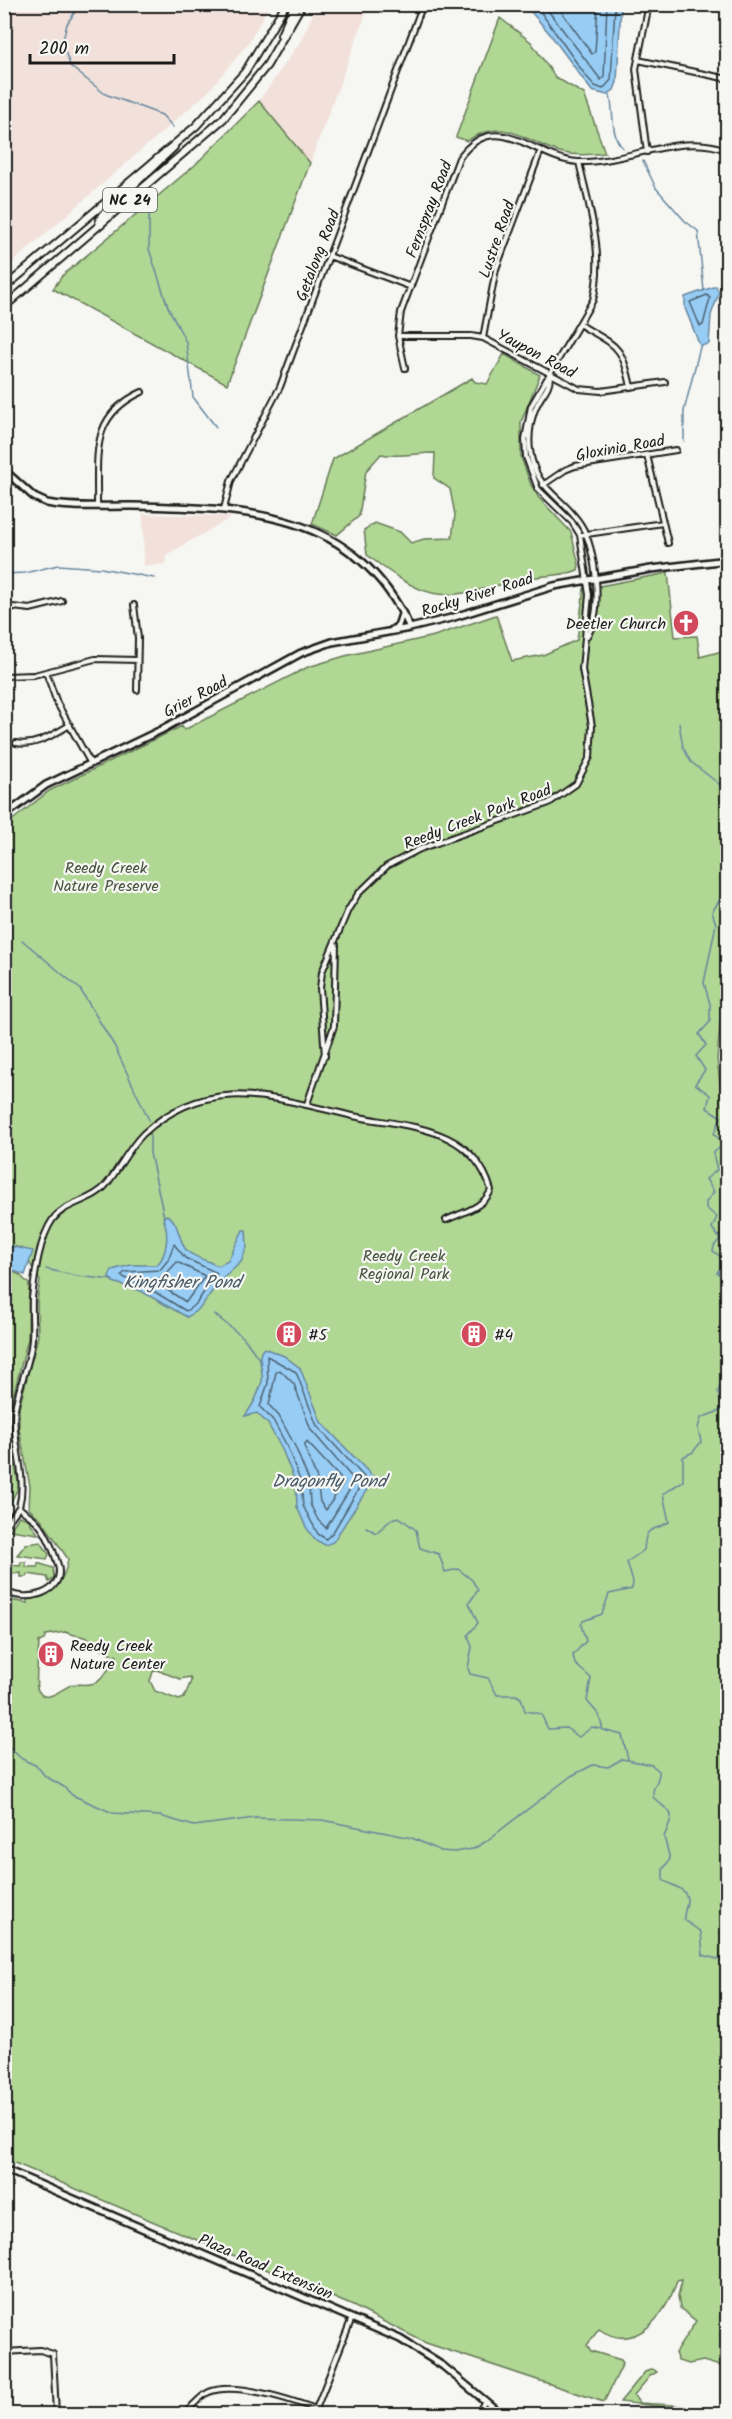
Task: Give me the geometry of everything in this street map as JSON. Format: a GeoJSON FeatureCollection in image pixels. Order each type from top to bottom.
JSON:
{"type":"FeatureCollection","features":[{"type":"Feature","properties":{"kind":"main road","name":"NC 24"},"geometry":{"type":"LineString","coordinates":[[4,288],[178,142],[214,108],[245,72],[270,35],[286,4]]}},
{"type":"Feature","properties":{"kind":"main road"},"geometry":{"type":"LineString","coordinates":[[267,65],[295,4]]}},
{"type":"Feature","properties":{"kind":"main road","name":"NC 24"},"geometry":{"type":"LineString","coordinates":[[4,307],[213,129],[245,94],[267,65],[302,4]]}},
{"type":"Feature","properties":{"kind":"main road"},"geometry":{"type":"LineString","coordinates":[[101,225],[99,221],[102,215],[171,153],[178,142]]}},
{"type":"Feature","properties":{"kind":"street","name":"Getalong Road"},"geometry":{"type":"LineString","coordinates":[[224,509],[231,481],[272,406],[423,4]]}},
{"type":"Feature","properties":{"kind":"street"},"geometry":{"type":"LineString","coordinates":[[647,152],[636,84],[638,60],[650,4]]}},
{"type":"Feature","properties":{"kind":"street"},"geometry":{"type":"LineString","coordinates":[[638,60],[728,79]]}},
{"type":"Feature","properties":{"kind":"street","name":"Fernspray Road"},"geometry":{"type":"LineString","coordinates":[[405,368],[398,336],[398,324],[459,158],[475,141],[497,135],[509,136],[541,150],[579,162],[693,144],[716,146],[728,151]]}},
{"type":"Feature","properties":{"kind":"street","name":"Lustre Road"},"geometry":{"type":"LineString","coordinates":[[483,338],[496,269],[541,150]]}},
{"type":"Feature","properties":{"kind":"street"},"geometry":{"type":"LineString","coordinates":[[579,162],[596,238],[598,268],[593,300],[550,375],[538,390],[526,419],[526,457],[538,489],[572,522],[580,535],[663,523]]}},
{"type":"Feature","properties":{"kind":"street"},"geometry":{"type":"LineString","coordinates":[[329,256],[411,287]]}},
{"type":"Feature","properties":{"kind":"street"},"geometry":{"type":"LineString","coordinates":[[579,324],[614,344],[621,352],[631,387]]}},
{"type":"Feature","properties":{"kind":"street","name":"Yaupon Road"},"geometry":{"type":"LineString","coordinates":[[398,336],[483,338],[568,385],[591,391],[664,382]]}},
{"type":"Feature","properties":{"kind":"street"},"geometry":{"type":"LineString","coordinates":[[550,375],[550,383],[538,402],[530,435],[530,452],[543,485],[574,515],[586,534]]}},
{"type":"Feature","properties":{"kind":"street"},"geometry":{"type":"LineString","coordinates":[[97,505],[98,446],[103,426],[120,403],[142,392]]}},
{"type":"Feature","properties":{"kind":"street","name":"Gloxinia Road"},"geometry":{"type":"LineString","coordinates":[[538,489],[565,470],[575,466],[676,450]]}},
{"type":"Feature","properties":{"kind":"street"},"geometry":{"type":"LineString","coordinates":[[647,455],[668,543]]}},
{"type":"Feature","properties":{"kind":"street","name":"Rocky River Road"},"geometry":{"type":"LineString","coordinates":[[4,470],[25,491],[43,502],[224,509],[297,526],[342,545],[377,574],[401,609],[410,628],[529,592],[588,580],[728,560]]}},
{"type":"Feature","properties":{"kind":"street","name":"Reedy Creek Park Road"},"geometry":{"type":"LineString","coordinates":[[586,534],[596,579],[595,609],[586,637]]}},
{"type":"Feature","properties":{"kind":"street","name":"Reedy Creek Park Road"},"geometry":{"type":"LineString","coordinates":[[325,1056],[320,988],[322,972],[338,933],[358,894],[387,866],[420,849],[549,803],[576,784],[586,768],[593,743],[582,669],[586,637],[588,580],[580,535]]}},
{"type":"Feature","properties":{"kind":"street"},"geometry":{"type":"LineString","coordinates":[[4,606],[30,609],[62,602]]}},
{"type":"Feature","properties":{"kind":"street"},"geometry":{"type":"LineString","coordinates":[[134,605],[137,616],[137,690]]}},
{"type":"Feature","properties":{"kind":"street"},"geometry":{"type":"LineString","coordinates":[[390,632],[401,621],[401,609]]}},
{"type":"Feature","properties":{"kind":"street","name":"Grier Road"},"geometry":{"type":"LineString","coordinates":[[4,816],[46,785],[92,764],[313,648],[410,628]]}},
{"type":"Feature","properties":{"kind":"street"},"geometry":{"type":"LineString","coordinates":[[4,676],[20,677],[95,659],[137,660]]}},
{"type":"Feature","properties":{"kind":"street"},"geometry":{"type":"LineString","coordinates":[[46,672],[57,704],[92,764]]}},
{"type":"Feature","properties":{"kind":"street"},"geometry":{"type":"LineString","coordinates":[[16,743],[25,745],[38,742],[70,724]]}},
{"type":"Feature","properties":{"kind":"street","name":"Reedy Creek Park Road"},"geometry":{"type":"LineString","coordinates":[[307,1104],[334,1026],[334,953],[338,933]]}},
{"type":"Feature","properties":{"kind":"street"},"geometry":{"type":"LineString","coordinates":[[4,1527],[19,1507],[23,1488],[16,1441],[15,1410],[31,1351],[32,1298],[45,1236],[56,1215],[102,1191],[125,1156],[144,1134],[190,1104],[222,1095],[252,1094],[284,1098],[369,1119],[435,1131],[452,1140],[480,1167],[491,1190],[489,1197],[480,1204],[446,1220]]}},
{"type":"Feature","properties":{"kind":"street"},"geometry":{"type":"LineString","coordinates":[[4,1590],[21,1597],[38,1596],[52,1586],[58,1575],[58,1564],[42,1529],[37,1521],[19,1507]]}},
{"type":"Feature","properties":{"kind":"street","name":"Plaza Road Extension"},"geometry":{"type":"LineString","coordinates":[[4,2169],[353,2318],[425,2353],[501,2415]]}},
{"type":"Feature","properties":{"kind":"street"},"geometry":{"type":"LineString","coordinates":[[185,2415],[207,2393],[226,2389],[291,2400],[315,2412],[353,2318]]}},
{"type":"Feature","properties":{"kind":"street"},"geometry":{"type":"LineString","coordinates":[[4,2352],[40,2350],[53,2354],[56,2415]]}},
{"type":"Feature","properties":{"kind":"street"},"geometry":{"type":"LineString","coordinates":[[478,2415],[484,2400]]}},
{"type":"Feature","properties":{"kind":"shaded area"},"geometry":{"type":"Polygon","coordinates":[[[5,4],[270,5],[249,42],[208,92],[5,269],[5,4]]]}},
{"type":"Feature","properties":{"kind":"shaded area"},"geometry":{"type":"Polygon","coordinates":[[[317,5],[369,5],[310,163],[259,101],[300,42],[317,5]]]}},
{"type":"Feature","properties":{"kind":"shaded area"},"geometry":{"type":"Polygon","coordinates":[[[143,514],[232,517],[166,555],[166,564],[144,566],[143,514]]]}},
{"type":"Feature","properties":{"kind":"green space"},"geometry":{"type":"Polygon","coordinates":[[[500,18],[531,42],[555,77],[584,94],[605,153],[574,155],[563,153],[505,131],[494,130],[481,133],[467,141],[456,137],[500,18]]]}},
{"type":"Feature","properties":{"kind":"green space"},"geometry":{"type":"Polygon","coordinates":[[[259,101],[310,163],[227,384],[53,289],[62,276],[195,165],[259,101]]]}},
{"type":"Feature","properties":{"kind":"green space"},"geometry":{"type":"Polygon","coordinates":[[[504,354],[540,375],[521,422],[521,457],[531,485],[539,498],[571,532],[579,565],[578,570],[565,574],[524,579],[475,591],[441,594],[410,584],[367,555],[364,530],[375,523],[400,532],[411,543],[424,539],[452,538],[455,515],[450,489],[434,478],[435,453],[381,454],[366,471],[359,516],[337,535],[312,524],[333,459],[472,378],[475,382],[487,384],[504,354]]]}},
{"type":"Feature","properties":{"kind":"green space"},"geometry":{"type":"Polygon","coordinates":[[[668,573],[675,637],[697,636],[700,657],[722,651],[728,702],[728,973],[725,973],[717,1059],[721,1090],[728,1088],[727,2368],[703,2361],[689,2364],[678,2361],[675,2353],[696,2321],[680,2308],[678,2296],[682,2280],[677,2281],[665,2306],[648,2327],[637,2334],[625,2337],[613,2336],[599,2329],[587,2345],[591,2351],[621,2360],[623,2363],[604,2402],[426,2343],[351,2305],[5,2159],[4,1599],[28,1603],[27,1600],[51,1591],[64,1575],[68,1559],[41,1519],[29,1509],[30,1486],[19,1429],[19,1408],[38,1336],[37,1300],[40,1281],[21,1248],[5,1245],[5,826],[49,791],[182,726],[184,730],[308,667],[345,656],[434,636],[496,615],[512,661],[543,655],[577,640],[584,589],[668,573]],[[65,1632],[46,1635],[44,1640],[39,1642],[37,1688],[44,1696],[52,1695],[72,1685],[97,1682],[106,1674],[117,1656],[96,1647],[92,1639],[65,1632]],[[154,1669],[150,1681],[155,1691],[179,1700],[184,1698],[191,1681],[190,1677],[180,1679],[154,1669]]]}},
{"type":"Feature","properties":{"kind":"green space"},"geometry":{"type":"Polygon","coordinates":[[[5,1268],[20,1275],[29,1284],[28,1339],[10,1408],[10,1440],[19,1486],[5,1514],[5,1268]]]}},
{"type":"Feature","properties":{"kind":"green space"},"geometry":{"type":"Polygon","coordinates":[[[19,1516],[28,1519],[38,1534],[10,1530],[19,1516]]]}},
{"type":"Feature","properties":{"kind":"green space"},"geometry":{"type":"Polygon","coordinates":[[[41,1542],[49,1554],[47,1559],[17,1555],[26,1544],[41,1542]]]}},
{"type":"Feature","properties":{"kind":"green space"},"geometry":{"type":"Polygon","coordinates":[[[4,1560],[12,1561],[12,1565],[20,1566],[21,1562],[26,1562],[26,1567],[38,1567],[38,1563],[53,1568],[54,1578],[49,1582],[47,1577],[28,1574],[27,1577],[21,1577],[21,1573],[5,1575],[4,1560]]]}},
{"type":"Feature","properties":{"kind":"green space"},"geometry":{"type":"Polygon","coordinates":[[[653,2369],[657,2372],[650,2376],[634,2395],[639,2403],[673,2405],[727,2414],[620,2402],[645,2372],[653,2369]]]}},
{"type":"Feature","properties":{"kind":"water"},"geometry":{"type":"Polygon","coordinates":[[[529,5],[621,5],[617,82],[614,90],[607,95],[592,91],[531,12],[529,5]]]}},
{"type":"Feature","properties":{"kind":"water"},"geometry":{"type":"Polygon","coordinates":[[[716,286],[719,293],[711,315],[709,344],[700,346],[685,308],[685,297],[716,286]]]}},
{"type":"Feature","properties":{"kind":"water","name":"Kingfisher Pond"},"geometry":{"type":"Polygon","coordinates":[[[166,1215],[174,1221],[187,1251],[218,1266],[228,1261],[243,1230],[246,1230],[247,1247],[241,1262],[219,1282],[200,1308],[187,1317],[141,1291],[113,1282],[109,1277],[112,1270],[131,1265],[157,1265],[165,1249],[167,1236],[163,1218],[166,1215]]]}},
{"type":"Feature","properties":{"kind":"water"},"geometry":{"type":"Polygon","coordinates":[[[5,1245],[33,1251],[25,1275],[5,1268],[5,1245]]]}},
{"type":"Feature","properties":{"kind":"water","name":"Dragonfly Pond"},"geometry":{"type":"Polygon","coordinates":[[[264,1348],[284,1356],[300,1368],[321,1422],[373,1477],[333,1542],[325,1545],[314,1539],[306,1527],[297,1507],[296,1484],[282,1449],[268,1424],[257,1413],[245,1416],[261,1386],[260,1355],[264,1348]]]}},
{"type":"Feature","properties":{"kind":"waterway"},"geometry":{"type":"LineString","coordinates":[[80,4],[67,24],[62,44],[71,67],[105,94],[162,115],[173,127]]}},
{"type":"Feature","properties":{"kind":"waterway"},"geometry":{"type":"LineString","coordinates":[[609,92],[614,129],[623,148]]}},
{"type":"Feature","properties":{"kind":"waterway"},"geometry":{"type":"LineString","coordinates":[[643,161],[656,188],[685,221],[698,231],[704,291]]}},
{"type":"Feature","properties":{"kind":"waterway"},"geometry":{"type":"LineString","coordinates":[[149,194],[149,249],[168,307],[186,342],[193,397],[216,427]]}},
{"type":"Feature","properties":{"kind":"waterway"},"geometry":{"type":"LineString","coordinates":[[684,441],[684,411],[700,347]]}},
{"type":"Feature","properties":{"kind":"waterway"},"geometry":{"type":"LineString","coordinates":[[4,574],[25,573],[58,565],[101,568],[154,578]]}},
{"type":"Feature","properties":{"kind":"waterway"},"geometry":{"type":"LineString","coordinates":[[679,723],[683,747],[691,762],[728,791]]}},
{"type":"Feature","properties":{"kind":"waterway"},"geometry":{"type":"LineString","coordinates":[[728,887],[712,912],[716,924],[704,983],[710,1004],[710,1022],[699,1034],[706,1045],[696,1056],[705,1070],[695,1084],[710,1095],[707,1108],[721,1117],[714,1134],[722,1142],[722,1146],[713,1153],[717,1170],[706,1179],[714,1192],[706,1202],[706,1208],[717,1217],[712,1228],[720,1239],[713,1251],[725,1260],[717,1273],[728,1279]]}},
{"type":"Feature","properties":{"kind":"waterway"},"geometry":{"type":"LineString","coordinates":[[22,940],[80,989],[115,1047],[149,1120]]}},
{"type":"Feature","properties":{"kind":"waterway"},"geometry":{"type":"LineString","coordinates":[[150,1135],[150,1153],[164,1217]]}},
{"type":"Feature","properties":{"kind":"waterway"},"geometry":{"type":"LineString","coordinates":[[46,1269],[77,1276],[113,1280]]}},
{"type":"Feature","properties":{"kind":"waterway"},"geometry":{"type":"LineString","coordinates":[[214,1314],[244,1338],[262,1363]]}},
{"type":"Feature","properties":{"kind":"waterway"},"geometry":{"type":"LineString","coordinates":[[628,1759],[622,1735],[603,1730],[599,1715],[587,1701],[591,1678],[575,1664],[573,1655],[586,1641],[581,1625],[583,1621],[602,1614],[609,1594],[632,1589],[633,1582],[627,1562],[644,1550],[646,1536],[650,1530],[669,1522],[663,1494],[683,1481],[683,1457],[693,1452],[701,1442],[698,1428],[701,1418],[722,1410],[723,1406],[718,1392],[720,1386],[728,1385]]}},
{"type":"Feature","properties":{"kind":"waterway"},"geometry":{"type":"LineString","coordinates":[[366,1527],[376,1533],[392,1519],[399,1517],[416,1530],[420,1548],[439,1554],[445,1572],[458,1569],[472,1580],[478,1590],[469,1603],[478,1623],[468,1635],[472,1647],[468,1668],[470,1674],[488,1678],[497,1695],[516,1695],[521,1698],[525,1711],[541,1714],[548,1729],[566,1728],[579,1737],[592,1727],[601,1729]]}},
{"type":"Feature","properties":{"kind":"waterway"},"geometry":{"type":"LineString","coordinates":[[4,1743],[72,1795],[113,1813],[160,1816],[194,1826],[255,1818],[322,1820],[412,1838],[441,1851],[454,1852],[473,1849],[485,1842],[571,1776],[593,1765],[608,1767],[622,1759],[652,1765],[659,1771],[653,1797],[671,1817],[664,1837],[670,1859],[663,1869],[663,1880],[685,1893],[687,1903],[684,1920],[701,1932],[703,1955],[717,1959],[728,1958]]}},
{"type":"Feature","properties":{"kind":"place","name":"Deetler Church"},"geometry":{"type":"Point","coordinates":[686,623]}},
{"type":"Feature","properties":{"kind":"place","name":"#5"},"geometry":{"type":"Point","coordinates":[289,1334]}},
{"type":"Feature","properties":{"kind":"place","name":"#4"},"geometry":{"type":"Point","coordinates":[474,1334]}},
{"type":"Feature","properties":{"kind":"place","name":"Reedy Creek Nature Center"},"geometry":{"type":"Point","coordinates":[51,1654]}},
{"type":"Feature","properties":{"kind":"park label","name":"Reedy Creek Nature Preserve"},"geometry":{"type":"Point","coordinates":[106,876]}},
{"type":"Feature","properties":{"kind":"park label","name":"Reedy Creek Regional Park"},"geometry":{"type":"Point","coordinates":[404,1264]}}]}
